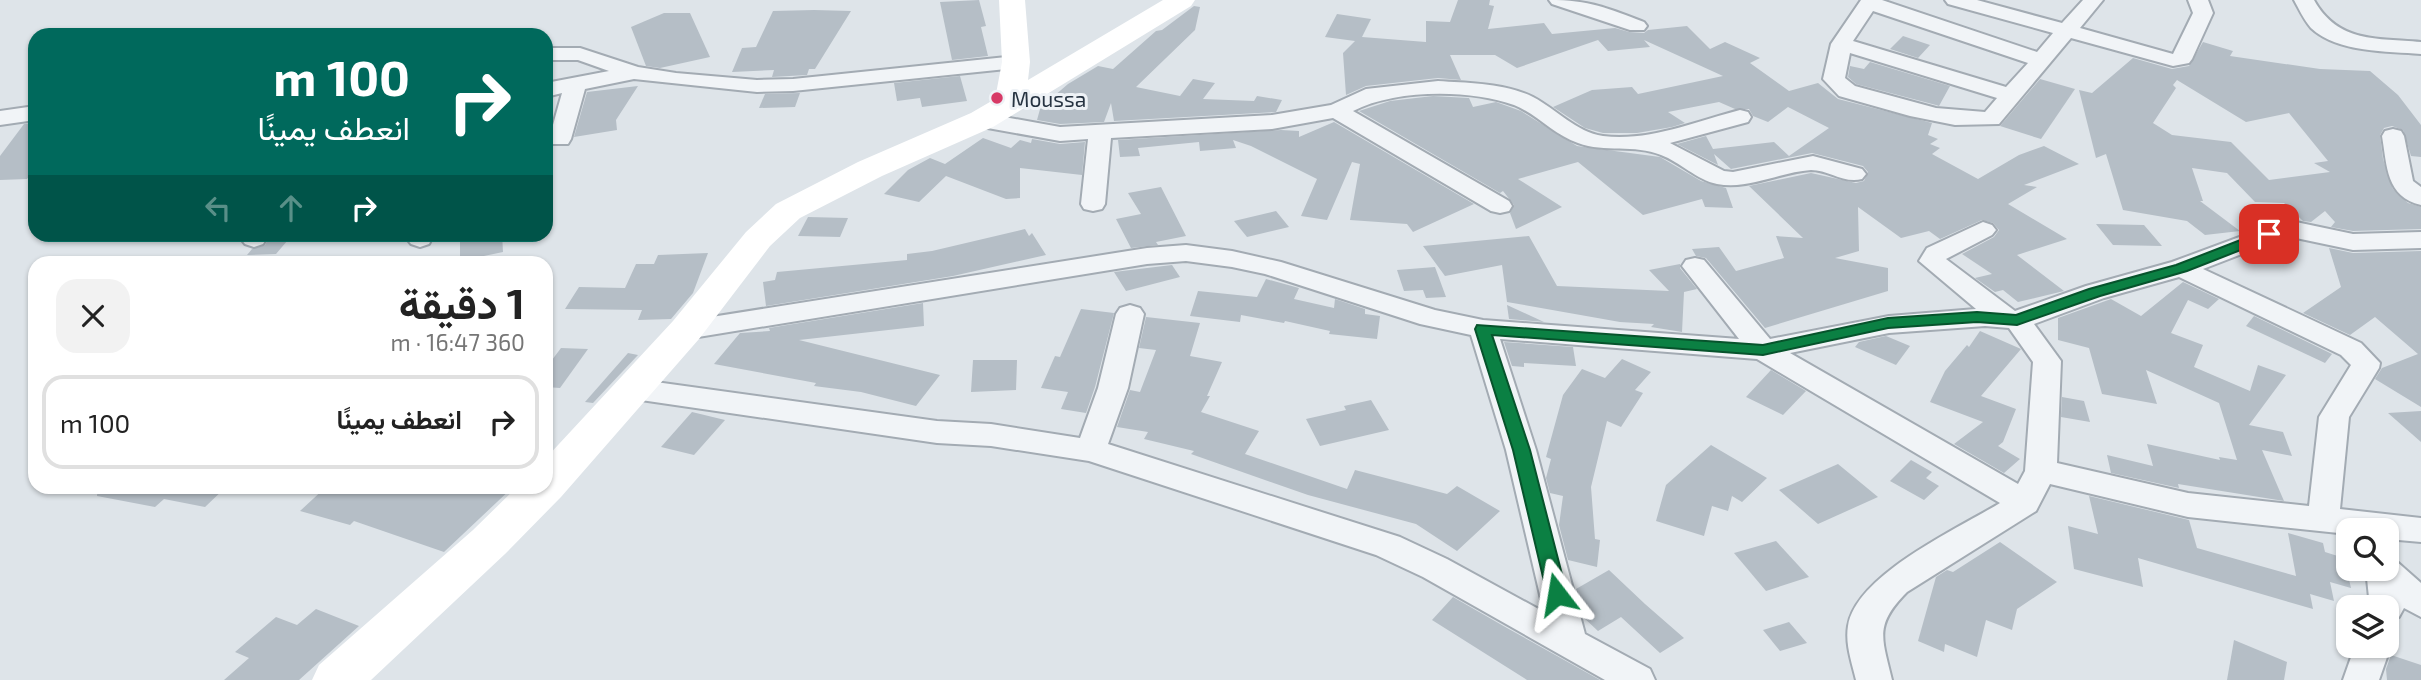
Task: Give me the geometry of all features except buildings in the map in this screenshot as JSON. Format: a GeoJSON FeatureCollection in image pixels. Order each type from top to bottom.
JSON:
{"type":"FeatureCollection","features":[{"type":"Feature","properties":{"kind":"main road"},"geometry":{"type":"LineString","coordinates":[[1010,102],[1016,62],[1012,0]]}},
{"type":"Feature","properties":{"kind":"main road"},"geometry":{"type":"LineString","coordinates":[[553,477],[686,330],[758,239],[788,211],[870,169],[982,120],[1182,0]]}},
{"type":"Feature","properties":{"kind":"main road"},"geometry":{"type":"LineString","coordinates":[[337,680],[489,542],[537,494]]}},
{"type":"Feature","properties":{"kind":"street"},"geometry":{"type":"LineString","coordinates":[[1559,0],[1590,8],[1637,26]]}},
{"type":"Feature","properties":{"kind":"street"},"geometry":{"type":"LineString","coordinates":[[1955,0],[2161,58],[2178,60],[2182,59],[2203,13],[2198,0]]}},
{"type":"Feature","properties":{"kind":"street"},"geometry":{"type":"LineString","coordinates":[[2041,60],[1872,2],[1858,16],[1841,44],[1834,79],[1847,91],[1964,120],[1991,119],[2093,0]]}},
{"type":"Feature","properties":{"kind":"street"},"geometry":{"type":"LineString","coordinates":[[2304,0],[2318,23],[2336,34],[2368,42],[2421,48]]}},
{"type":"Feature","properties":{"kind":"street"},"geometry":{"type":"LineString","coordinates":[[1841,44],[2012,96]]}},
{"type":"Feature","properties":{"kind":"street"},"geometry":{"type":"LineString","coordinates":[[553,54],[580,54],[634,73],[718,83],[793,85],[1016,62]]}},
{"type":"Feature","properties":{"kind":"street"},"geometry":{"type":"LineString","coordinates":[[553,89],[634,73]]}},
{"type":"Feature","properties":{"kind":"street"},"geometry":{"type":"LineString","coordinates":[[560,139],[575,85]]}},
{"type":"Feature","properties":{"kind":"street"},"geometry":{"type":"LineString","coordinates":[[982,120],[1046,133],[1272,122],[1337,111],[1366,96],[1438,87],[1486,91],[1524,102],[1585,138],[1626,145],[1740,117]]}},
{"type":"Feature","properties":{"kind":"street"},"geometry":{"type":"LineString","coordinates":[[1337,111],[1500,206]]}},
{"type":"Feature","properties":{"kind":"street"},"geometry":{"type":"LineString","coordinates":[[0,118],[28,114]]}},
{"type":"Feature","properties":{"kind":"street"},"geometry":{"type":"LineString","coordinates":[[1093,204],[1100,132]]}},
{"type":"Feature","properties":{"kind":"street"},"geometry":{"type":"LineString","coordinates":[[2393,136],[2411,166],[2398,173],[2402,183],[2421,198]]}},
{"type":"Feature","properties":{"kind":"street"},"geometry":{"type":"LineString","coordinates":[[1646,142],[1672,151],[1718,177],[1733,179],[1813,163],[1854,174]]}},
{"type":"Feature","properties":{"kind":"street"},"geometry":{"type":"LineString","coordinates":[[1874,680],[1865,639],[1866,617],[1877,599],[1895,583],[2025,503],[2041,471],[2047,361],[2011,319],[1932,261],[1936,253],[1983,230]]}},
{"type":"Feature","properties":{"kind":"street"},"geometry":{"type":"LineString","coordinates":[[686,330],[1147,256],[1186,253],[1272,268],[1430,318],[1483,329],[1763,350],[1888,323],[1977,317],[2011,319],[2181,268],[2280,230],[2295,230],[2353,242],[2421,240]]}},
{"type":"Feature","properties":{"kind":"street"},"geometry":{"type":"LineString","coordinates":[[1695,266],[1763,350],[2025,503]]}},
{"type":"Feature","properties":{"kind":"street"},"geometry":{"type":"LineString","coordinates":[[2181,268],[2351,349],[2366,363],[2334,417],[2323,521]]}},
{"type":"Feature","properties":{"kind":"street"},"geometry":{"type":"LineString","coordinates":[[1091,450],[1113,388],[1130,314]]}},
{"type":"Feature","properties":{"kind":"street"},"geometry":{"type":"LineString","coordinates":[[1483,329],[1521,450],[1569,642]]}},
{"type":"Feature","properties":{"kind":"street"},"geometry":{"type":"LineString","coordinates":[[634,388],[937,432],[991,435],[1091,450],[1388,546],[1436,568],[1637,680]]}},
{"type":"Feature","properties":{"kind":"street"},"geometry":{"type":"LineString","coordinates":[[2041,471],[2188,505],[2336,523]]}},
{"type":"Feature","properties":{"kind":"street"},"geometry":{"type":"LineString","coordinates":[[2399,529],[2421,530]]}},
{"type":"Feature","properties":{"kind":"street"},"geometry":{"type":"LineString","coordinates":[[2396,581],[2421,603]]}},
{"type":"Feature","properties":{"kind":"street"},"geometry":{"type":"LineString","coordinates":[[2361,680],[2369,658]]}},
{"type":"Feature","properties":{"kind":"place","name":"Moussa"},"geometry":{"type":"Point","coordinates":[997,98]}},
{"type":"Feature","properties":{"kind":"route"},"geometry":{"type":"LineString","coordinates":[[1557,594],[1521,450],[1483,329],[1763,350],[1888,323],[1977,317],[2017,320],[2095,292],[2181,268],[2269,234]]}}]}
